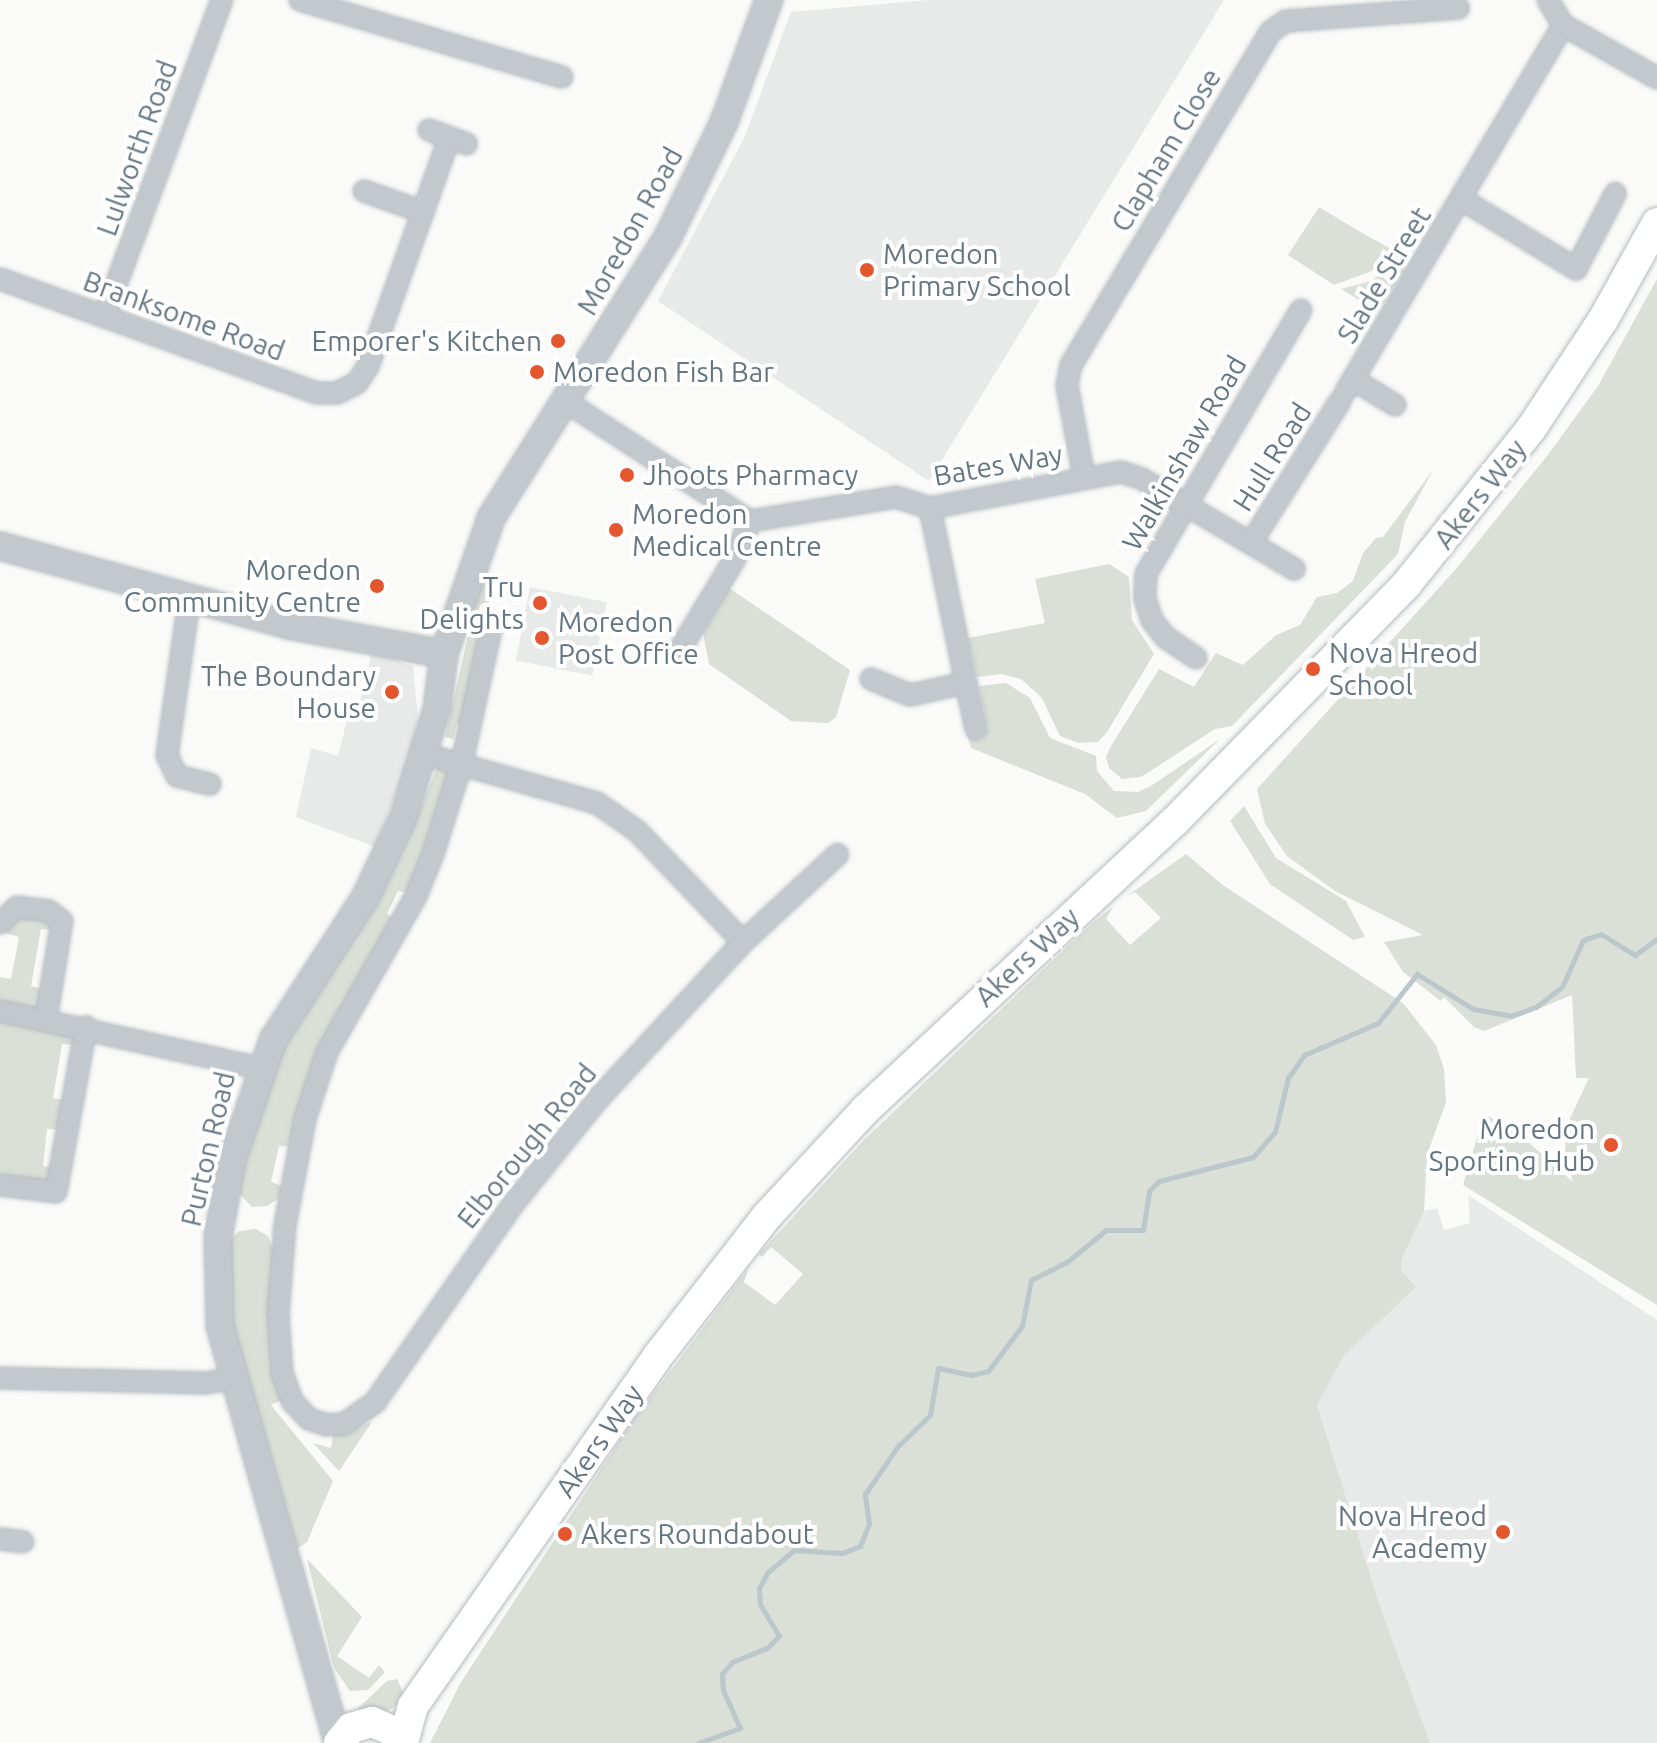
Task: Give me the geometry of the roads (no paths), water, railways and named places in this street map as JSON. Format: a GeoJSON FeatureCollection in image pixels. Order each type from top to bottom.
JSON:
{"type":"FeatureCollection","features":[{"type":"Feature","properties":{"kind":"main road","name":"Akers Way"},"geometry":{"type":"LineString","coordinates":[[339,1743],[351,1728],[387,1733],[413,1706],[658,1356],[767,1216],[865,1110],[1174,822],[1406,585],[1531,429],[1596,331],[1657,223]]}},
{"type":"Feature","properties":{"kind":"street","name":"Lulworth Road"},"geometry":{"type":"LineString","coordinates":[[104,317],[222,0]]}},
{"type":"Feature","properties":{"kind":"street"},"geometry":{"type":"LineString","coordinates":[[300,0],[562,77]]}},
{"type":"Feature","properties":{"kind":"street","name":"Moredon Road"},"geometry":{"type":"LineString","coordinates":[[444,654],[491,518],[634,295],[698,181],[769,0]]}},
{"type":"Feature","properties":{"kind":"street"},"geometry":{"type":"LineString","coordinates":[[1548,0],[1563,25],[1657,78]]}},
{"type":"Feature","properties":{"kind":"street","name":"Clapham Close"},"geometry":{"type":"LineString","coordinates":[[1084,477],[1067,385],[1071,365],[1270,32],[1286,21],[1459,8]]}},
{"type":"Feature","properties":{"kind":"street","name":"Slade Street"},"geometry":{"type":"LineString","coordinates":[[1395,405],[1347,391],[1563,25]]}},
{"type":"Feature","properties":{"kind":"street","name":"Branksome Road"},"geometry":{"type":"LineString","coordinates":[[0,279],[317,393],[343,391],[357,383],[368,366],[423,212],[458,141],[429,130]]}},
{"type":"Feature","properties":{"kind":"street"},"geometry":{"type":"LineString","coordinates":[[364,191],[423,212]]}},
{"type":"Feature","properties":{"kind":"street","name":"Slade Street"},"geometry":{"type":"LineString","coordinates":[[1461,199],[1576,269],[1615,194]]}},
{"type":"Feature","properties":{"kind":"street","name":"Walkinshaw Road"},"geometry":{"type":"LineString","coordinates":[[1196,658],[1158,630],[1145,598],[1146,574],[1301,310]]}},
{"type":"Feature","properties":{"kind":"street","name":"Hull Road"},"geometry":{"type":"LineString","coordinates":[[1251,543],[1347,391]]}},
{"type":"Feature","properties":{"kind":"street"},"geometry":{"type":"LineString","coordinates":[[565,401],[750,521],[734,560],[681,648]]}},
{"type":"Feature","properties":{"kind":"street","name":"Bates Way"},"geometry":{"type":"LineString","coordinates":[[750,521],[896,497],[930,508],[1084,477],[1131,474],[1185,503]]}},
{"type":"Feature","properties":{"kind":"street","name":"Hull Road"},"geometry":{"type":"LineString","coordinates":[[1185,503],[1294,569]]}},
{"type":"Feature","properties":{"kind":"street"},"geometry":{"type":"LineString","coordinates":[[930,508],[976,729]]}},
{"type":"Feature","properties":{"kind":"street"},"geometry":{"type":"LineString","coordinates":[[0,546],[189,601],[444,654]]}},
{"type":"Feature","properties":{"kind":"street"},"geometry":{"type":"LineString","coordinates":[[189,601],[167,755],[177,776],[210,784]]}},
{"type":"Feature","properties":{"kind":"street"},"geometry":{"type":"LineString","coordinates":[[462,762],[492,624]]}},
{"type":"Feature","properties":{"kind":"street","name":"Purton Road"},"geometry":{"type":"LineString","coordinates":[[339,1743],[233,1378],[218,1315],[218,1237],[232,1160],[260,1068],[293,1003],[383,866],[424,754],[444,654]]}},
{"type":"Feature","properties":{"kind":"street"},"geometry":{"type":"LineString","coordinates":[[871,679],[910,695],[966,683]]}},
{"type":"Feature","properties":{"kind":"street"},"geometry":{"type":"LineString","coordinates":[[424,754],[559,789],[611,812],[646,840],[743,942]]}},
{"type":"Feature","properties":{"kind":"street","name":"Elborough Road"},"geometry":{"type":"LineString","coordinates":[[462,762],[416,896],[327,1052],[305,1119],[285,1225],[278,1313],[282,1373],[292,1401],[317,1424],[344,1424],[365,1412],[556,1150],[743,942],[838,854]]}},
{"type":"Feature","properties":{"kind":"street"},"geometry":{"type":"LineString","coordinates":[[0,923],[17,907],[49,911],[62,921],[46,1019]]}},
{"type":"Feature","properties":{"kind":"street"},"geometry":{"type":"LineString","coordinates":[[0,1011],[86,1027],[260,1068]]}},
{"type":"Feature","properties":{"kind":"street"},"geometry":{"type":"LineString","coordinates":[[0,1185],[56,1192],[86,1027]]}},
{"type":"Feature","properties":{"kind":"street"},"geometry":{"type":"LineString","coordinates":[[0,1378],[206,1383],[233,1378]]}},
{"type":"Feature","properties":{"kind":"street"},"geometry":{"type":"LineString","coordinates":[[0,1539],[23,1542]]}},
{"type":"Feature","properties":{"kind":"street"},"geometry":{"type":"LineString","coordinates":[[322,1690],[387,1733]]}},
{"type":"Feature","properties":{"kind":"waterway"},"geometry":{"type":"LineString","coordinates":[[698,1743],[740,1728],[723,1690],[722,1674],[732,1662],[767,1648],[779,1636],[760,1604],[759,1588],[768,1572],[794,1550],[842,1553],[860,1546],[869,1524],[865,1494],[898,1446],[930,1415],[938,1368],[971,1375],[988,1371],[1022,1326],[1031,1280],[1067,1262],[1106,1230],[1143,1230],[1149,1191],[1159,1181],[1253,1157],[1275,1132],[1288,1078],[1304,1055],[1378,1023],[1417,974],[1473,1009],[1511,1016],[1536,1007],[1562,987],[1583,940],[1601,934],[1635,955],[1657,939]]}},
{"type":"Feature","properties":{"kind":"place","name":"Moredon Primary School"},"geometry":{"type":"Point","coordinates":[867,270]}},
{"type":"Feature","properties":{"kind":"place","name":"Emporer's Kitchen"},"geometry":{"type":"Point","coordinates":[558,341]}},
{"type":"Feature","properties":{"kind":"place","name":"Moredon Fish Bar"},"geometry":{"type":"Point","coordinates":[537,372]}},
{"type":"Feature","properties":{"kind":"place","name":"Jhoots Pharmacy"},"geometry":{"type":"Point","coordinates":[627,475]}},
{"type":"Feature","properties":{"kind":"place","name":"Moredon Medical Centre"},"geometry":{"type":"Point","coordinates":[616,530]}},
{"type":"Feature","properties":{"kind":"place","name":"Moredon Community Centre"},"geometry":{"type":"Point","coordinates":[377,586]}},
{"type":"Feature","properties":{"kind":"place","name":"Tru Delights"},"geometry":{"type":"Point","coordinates":[540,603]}},
{"type":"Feature","properties":{"kind":"place","name":"Moredon Post Office"},"geometry":{"type":"Point","coordinates":[542,638]}},
{"type":"Feature","properties":{"kind":"place","name":"Nova Hreod School"},"geometry":{"type":"Point","coordinates":[1313,669]}},
{"type":"Feature","properties":{"kind":"place","name":"The Boundary House"},"geometry":{"type":"Point","coordinates":[392,692]}},
{"type":"Feature","properties":{"kind":"place","name":"Moredon Sporting Hub"},"geometry":{"type":"Point","coordinates":[1611,1145]}},
{"type":"Feature","properties":{"kind":"place","name":"Nova Hreod Academy"},"geometry":{"type":"Point","coordinates":[1503,1532]}},
{"type":"Feature","properties":{"kind":"place","name":"Akers Roundabout"},"geometry":{"type":"Point","coordinates":[565,1534]}}]}
